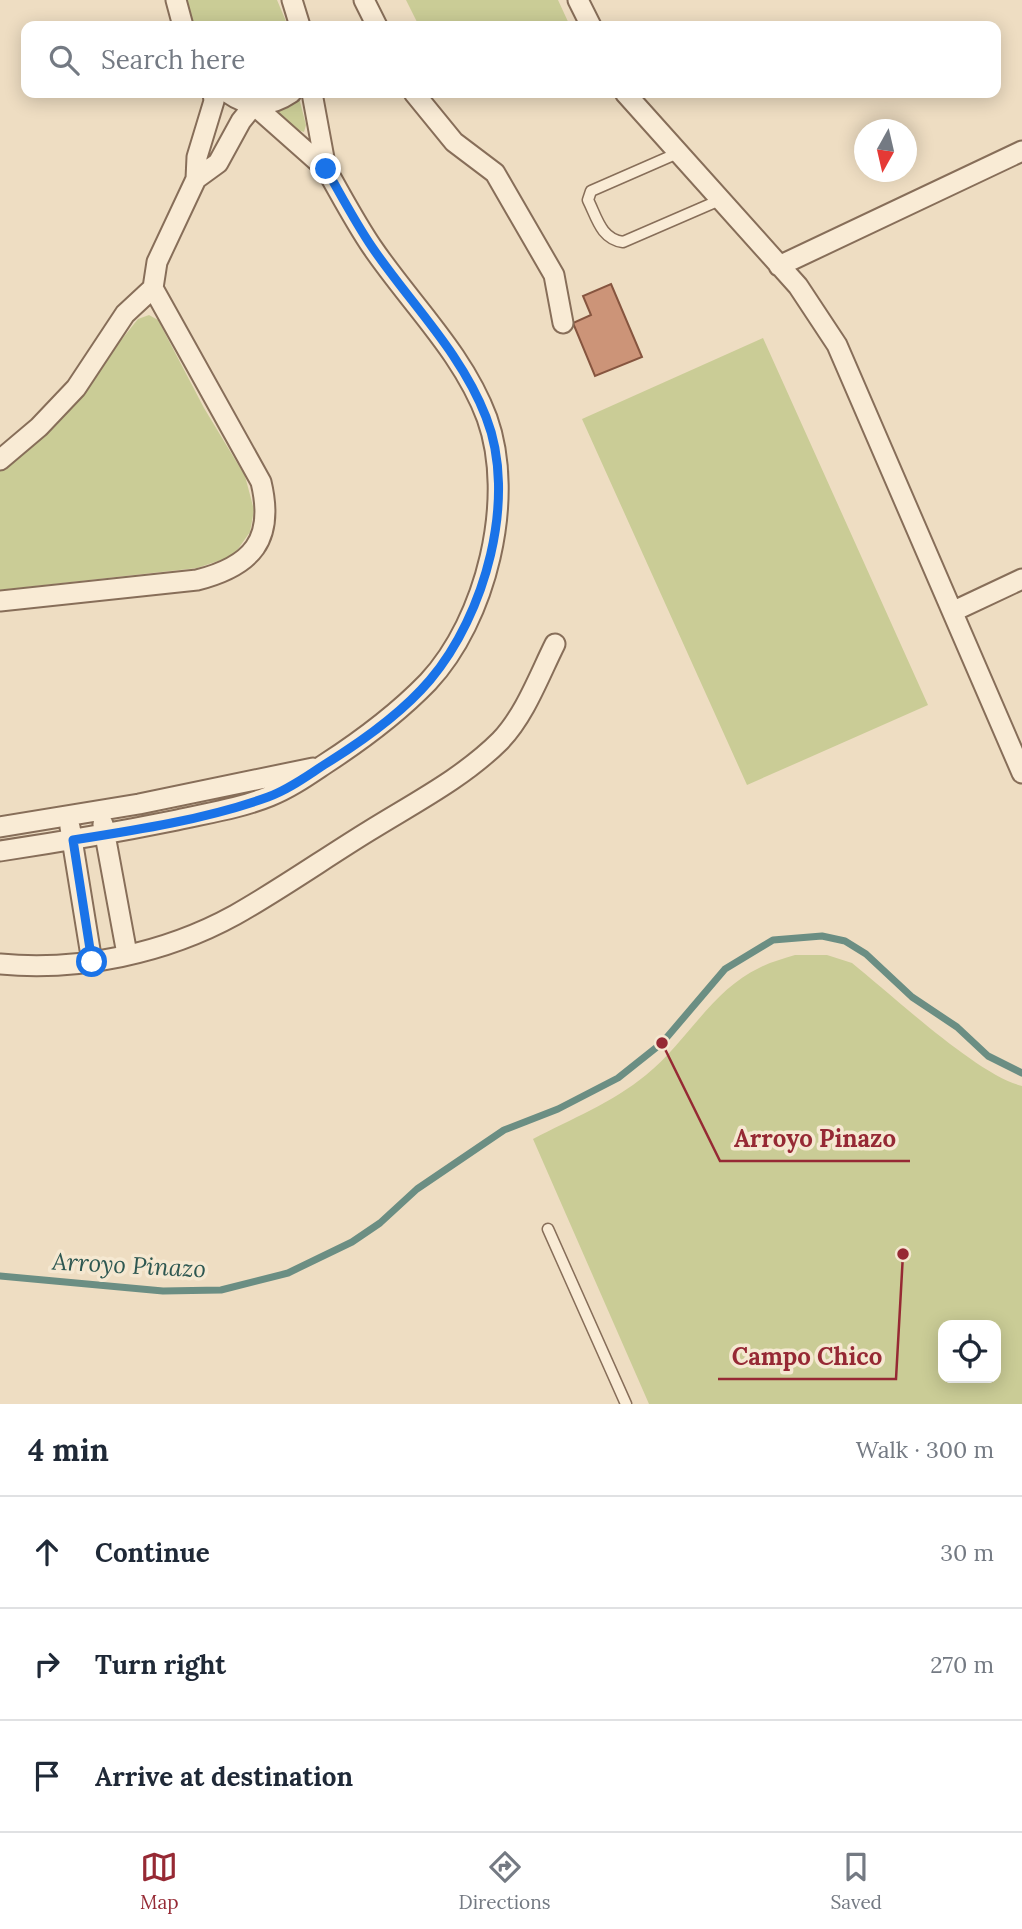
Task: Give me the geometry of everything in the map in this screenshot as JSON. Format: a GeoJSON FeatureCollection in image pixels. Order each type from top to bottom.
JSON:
{"type":"FeatureCollection","features":[{"type":"Feature","properties":{"kind":"street"},"geometry":{"type":"LineString","coordinates":[[177,0],[182,21]]}},
{"type":"Feature","properties":{"kind":"street"},"geometry":{"type":"LineString","coordinates":[[292,0],[298,21]]}},
{"type":"Feature","properties":{"kind":"street"},"geometry":{"type":"LineString","coordinates":[[364,0],[374,21]]}},
{"type":"Feature","properties":{"kind":"street"},"geometry":{"type":"LineString","coordinates":[[578,0],[588,21]]}},
{"type":"Feature","properties":{"kind":"street"},"geometry":{"type":"LineString","coordinates":[[0,601],[197,580],[223,574],[243,563],[256,548],[266,513],[261,482],[153,288],[157,262],[195,179],[197,157],[213,98]]}},
{"type":"Feature","properties":{"kind":"street"},"geometry":{"type":"LineString","coordinates":[[235,98],[254,105],[271,104],[281,98]]}},
{"type":"Feature","properties":{"kind":"street"},"geometry":{"type":"LineString","coordinates":[[313,98],[326,169]]}},
{"type":"Feature","properties":{"kind":"street"},"geometry":{"type":"LineString","coordinates":[[418,98],[454,142],[495,173],[554,275],[563,323]]}},
{"type":"Feature","properties":{"kind":"street"},"geometry":{"type":"LineString","coordinates":[[629,98],[798,286],[838,345],[1022,774]]}},
{"type":"Feature","properties":{"kind":"street"},"geometry":{"type":"LineString","coordinates":[[195,179],[219,163],[241,121],[254,105]]}},
{"type":"Feature","properties":{"kind":"street"},"geometry":{"type":"LineString","coordinates":[[0,851],[105,835],[219,811],[269,797],[297,784],[355,746],[430,680],[463,629],[488,568],[497,501],[492,440],[474,389],[456,358],[372,247],[326,169],[254,105]]}},
{"type":"Feature","properties":{"kind":"street"},"geometry":{"type":"LineString","coordinates":[[779,266],[1022,151]]}},
{"type":"Feature","properties":{"kind":"street"},"geometry":{"type":"LineString","coordinates":[[0,460],[38,427],[76,388],[125,314],[153,288]]}},
{"type":"Feature","properties":{"kind":"street"},"geometry":{"type":"LineString","coordinates":[[954,611],[1022,579]]}},
{"type":"Feature","properties":{"kind":"street"},"geometry":{"type":"LineString","coordinates":[[0,964],[58,967],[92,962],[186,937],[234,915],[458,775],[501,740],[516,720],[555,644]]}},
{"type":"Feature","properties":{"kind":"street"},"geometry":{"type":"LineString","coordinates":[[0,827],[101,811],[324,765]]}},
{"type":"Feature","properties":{"kind":"street"},"geometry":{"type":"LineString","coordinates":[[101,811],[127,954]]}},
{"type":"Feature","properties":{"kind":"street"},"geometry":{"type":"LineString","coordinates":[[68,816],[92,962]]}},
{"type":"Feature","properties":{"kind":"lane"},"geometry":{"type":"LineString","coordinates":[[678,153],[591,191],[588,200],[604,233],[613,241],[623,242],[720,200]]}},
{"type":"Feature","properties":{"kind":"lane"},"geometry":{"type":"LineString","coordinates":[[548,1229],[626,1404]]}},
{"type":"Feature","properties":{"kind":"green space"},"geometry":{"type":"Polygon","coordinates":[[[183,0],[277,0],[286,21],[191,21],[183,0]]]}},
{"type":"Feature","properties":{"kind":"green space"},"geometry":{"type":"Polygon","coordinates":[[[406,0],[558,0],[568,21],[416,21],[406,0]]]}},
{"type":"Feature","properties":{"kind":"green space"},"geometry":{"type":"Polygon","coordinates":[[[299,98],[306,125],[304,132],[295,129],[275,113],[290,107],[299,98]]]}},
{"type":"Feature","properties":{"kind":"green space"},"geometry":{"type":"Polygon","coordinates":[[[149,315],[158,320],[204,408],[245,476],[254,510],[250,532],[233,556],[197,568],[0,590],[0,471],[55,423],[138,319],[149,315]]]}},
{"type":"Feature","properties":{"kind":"green space"},"geometry":{"type":"Polygon","coordinates":[[[763,338],[928,705],[747,785],[582,419],[763,338]]]}},
{"type":"Feature","properties":{"kind":"green space"},"geometry":{"type":"Polygon","coordinates":[[[795,955],[827,955],[852,963],[959,1050],[1003,1079],[1022,1086],[1022,1404],[649,1404],[533,1139],[633,1085],[674,1048],[727,989],[772,962],[795,955]]]}},
{"type":"Feature","properties":{"kind":"building"},"geometry":{"type":"Polygon","coordinates":[[[611,284],[642,357],[595,376],[573,323],[591,315],[583,296],[611,284]]]}},
{"type":"Feature","properties":{"kind":"waterway","name":"Arroyo Pinazo"},"geometry":{"type":"LineString","coordinates":[[0,1276],[163,1291],[221,1290],[288,1273],[352,1242],[380,1223],[417,1189],[504,1130],[558,1109],[618,1078],[662,1043],[725,969],[773,940],[822,936],[845,941],[866,954],[912,997],[957,1027],[988,1056],[1022,1073]]}},
{"type":"Feature","properties":{"kind":"place","name":"Arroyo Pinazo"},"geometry":{"type":"Point","coordinates":[662,1043]}},
{"type":"Feature","properties":{"kind":"place","name":"Campo Chico"},"geometry":{"type":"Point","coordinates":[903,1254]}},
{"type":"Feature","properties":{"kind":"route"},"geometry":{"type":"LineString","coordinates":[[92,962],[73,840],[219,811],[269,797],[297,784],[355,746],[430,680],[463,629],[488,568],[497,501],[496,466],[487,418],[456,358],[372,247],[326,169]]}}]}
